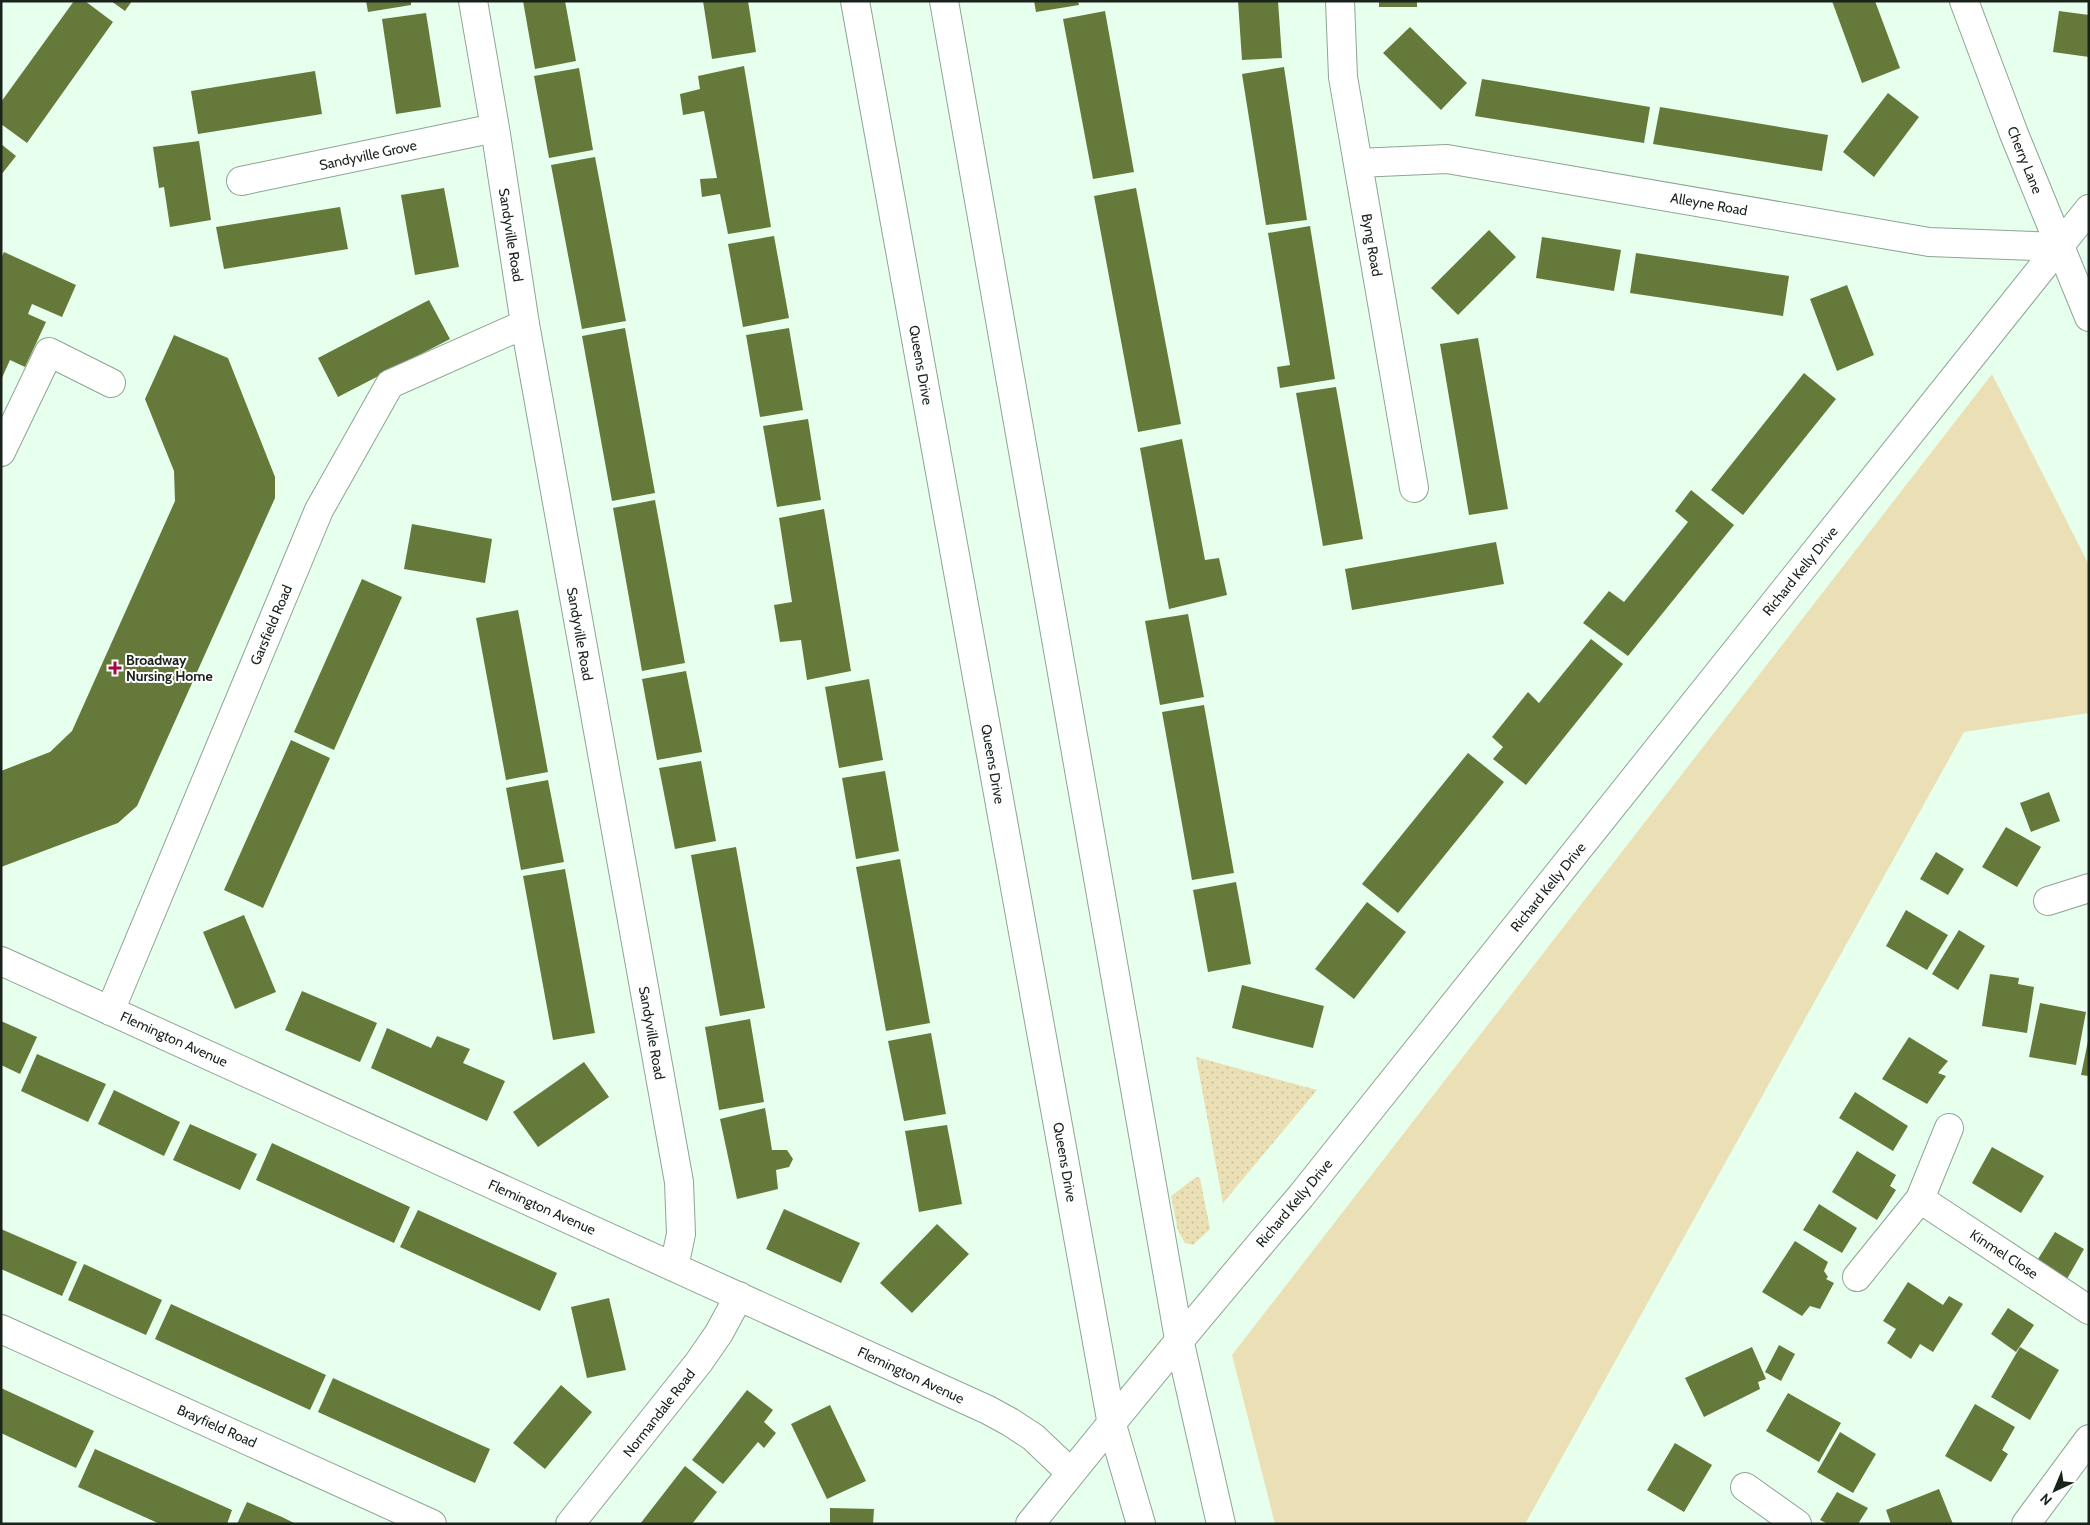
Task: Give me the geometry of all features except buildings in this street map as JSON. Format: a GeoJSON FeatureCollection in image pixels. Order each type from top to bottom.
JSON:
{"type":"FeatureCollection","features":[{"type":"Feature","properties":{"kind":"main road","name":"Sandyville Road"},"geometry":{"type":"LineString","coordinates":[[473,1],[495,128],[525,324],[678,1182],[680,1234],[674,1267]]}},
{"type":"Feature","properties":{"kind":"main road","name":"Queens Drive"},"geometry":{"type":"LineString","coordinates":[[855,1],[1112,1425],[1141,1524]]}},
{"type":"Feature","properties":{"kind":"main road"},"geometry":{"type":"LineString","coordinates":[[944,1],[1180,1339],[1221,1524]]}},
{"type":"Feature","properties":{"kind":"main road","name":"Byng Road"},"geometry":{"type":"LineString","coordinates":[[1340,1],[1343,77],[1414,488]]}},
{"type":"Feature","properties":{"kind":"main road","name":"Cherry Lane"},"geometry":{"type":"LineString","coordinates":[[1964,1],[2014,134],[2089,317]]}},
{"type":"Feature","properties":{"kind":"main road","name":"Sandyville Grove"},"geometry":{"type":"LineString","coordinates":[[241,181],[495,128]]}},
{"type":"Feature","properties":{"kind":"main road","name":"Alleyne Road"},"geometry":{"type":"LineString","coordinates":[[1358,163],[1447,159],[1929,242],[2060,247]]}},
{"type":"Feature","properties":{"kind":"main road","name":"Richard Kelly Drive"},"geometry":{"type":"LineString","coordinates":[[1030,1524],[1180,1339],[1301,1196],[2089,209]]}},
{"type":"Feature","properties":{"kind":"main road","name":"Garsfield Road"},"geometry":{"type":"LineString","coordinates":[[110,1011],[319,510],[390,384],[525,324]]}},
{"type":"Feature","properties":{"kind":"main road"},"geometry":{"type":"LineString","coordinates":[[1,452],[49,352],[111,383]]}},
{"type":"Feature","properties":{"kind":"main road"},"geometry":{"type":"LineString","coordinates":[[2048,901],[2089,888]]}},
{"type":"Feature","properties":{"kind":"main road","name":"Flemington Avenue"},"geometry":{"type":"LineString","coordinates":[[1,961],[739,1296],[1010,1422],[1033,1437],[1071,1473]]}},
{"type":"Feature","properties":{"kind":"main road"},"geometry":{"type":"LineString","coordinates":[[1857,1277],[1920,1199],[1949,1128]]}},
{"type":"Feature","properties":{"kind":"main road","name":"Kinmel Close"},"geometry":{"type":"LineString","coordinates":[[1920,1199],[2089,1310]]}},
{"type":"Feature","properties":{"kind":"main road","name":"Normandale Road"},"geometry":{"type":"LineString","coordinates":[[570,1524],[699,1362],[719,1333],[739,1296]]}},
{"type":"Feature","properties":{"kind":"main road","name":"Brayfield Road"},"geometry":{"type":"LineString","coordinates":[[1,1329],[432,1524]]}},
{"type":"Feature","properties":{"kind":"main road"},"geometry":{"type":"LineString","coordinates":[[2026,1524],[2089,1439]]}},
{"type":"Feature","properties":{"kind":"main road"},"geometry":{"type":"LineString","coordinates":[[1745,1487],[1798,1524]]}},
{"type":"Feature","properties":{"kind":"shaded area"},"geometry":{"type":"Polygon","coordinates":[[[1992,374],[2089,565],[2089,713],[1964,732],[1525,1524],[1275,1524],[1232,1355],[1992,374]]]}},
{"type":"Feature","properties":{"kind":"shaded area"},"geometry":{"type":"Polygon","coordinates":[[[1196,1057],[1317,1090],[1223,1203],[1196,1057]]]}},
{"type":"Feature","properties":{"kind":"shaded area"},"geometry":{"type":"Polygon","coordinates":[[[1196,1177],[1200,1178],[1210,1229],[1193,1245],[1185,1243],[1178,1231],[1171,1196],[1196,1177]]]}},
{"type":"Feature","properties":{"kind":"place","name":"Broadway Nursing Home"},"geometry":{"type":"Point","coordinates":[115,668]}}]}
